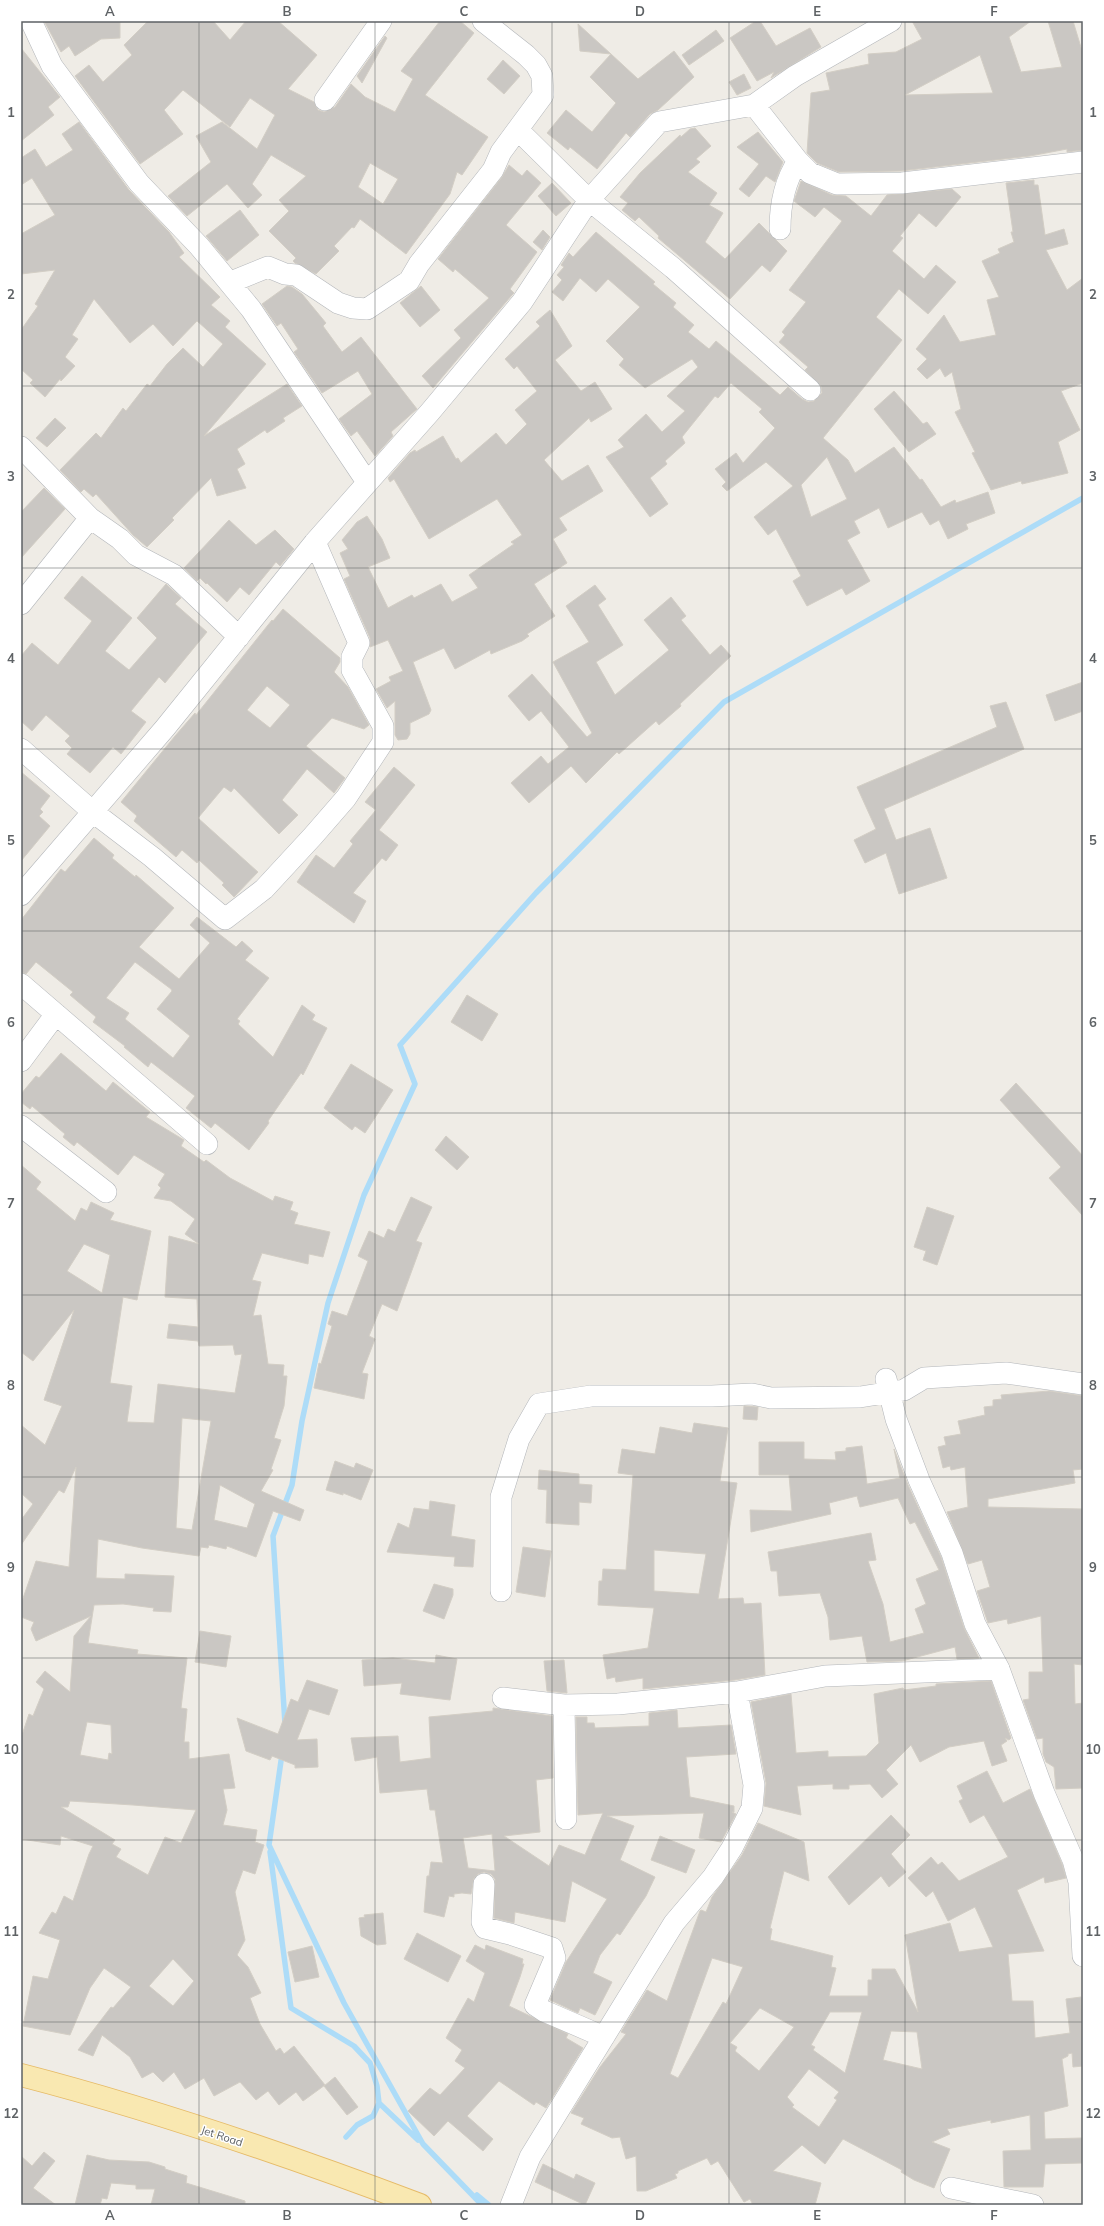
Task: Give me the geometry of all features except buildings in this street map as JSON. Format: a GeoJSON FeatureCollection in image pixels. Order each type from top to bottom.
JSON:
{"type":"FeatureCollection","features":[{"type":"Feature","properties":{"kind":"main road","name":"Jet Road"},"geometry":{"type":"LineString","coordinates":[[21,2075],[100,2096],[333,2172],[420,2205]]}},
{"type":"Feature","properties":{"kind":"street"},"geometry":{"type":"LineString","coordinates":[[31,21],[52,66],[139,183],[199,246],[251,309],[367,482]]}},
{"type":"Feature","properties":{"kind":"street"},"geometry":{"type":"LineString","coordinates":[[325,100],[381,21]]}},
{"type":"Feature","properties":{"kind":"street"},"geometry":{"type":"LineString","coordinates":[[230,282],[268,267],[285,274],[296,275],[338,303],[353,308],[367,309],[409,281],[419,264],[493,170],[501,152],[543,95],[542,76],[536,64],[483,21]]}},
{"type":"Feature","properties":{"kind":"street"},"geometry":{"type":"LineString","coordinates":[[21,895],[93,812],[239,637],[315,542],[430,412],[522,302],[589,200],[658,122],[754,104],[795,76],[891,21]]}},
{"type":"Feature","properties":{"kind":"street"},"geometry":{"type":"LineString","coordinates":[[754,104],[798,161],[810,173],[836,184],[866,185],[972,175],[1083,162]]}},
{"type":"Feature","properties":{"kind":"street"},"geometry":{"type":"LineString","coordinates":[[518,130],[589,200],[673,268],[810,390]]}},
{"type":"Feature","properties":{"kind":"street"},"geometry":{"type":"LineString","coordinates":[[780,229],[780,210],[784,192],[789,174],[798,161]]}},
{"type":"Feature","properties":{"kind":"street"},"geometry":{"type":"LineString","coordinates":[[21,447],[90,518],[120,539],[136,555],[174,575],[239,637]]}},
{"type":"Feature","properties":{"kind":"street"},"geometry":{"type":"LineString","coordinates":[[21,604],[90,518]]}},
{"type":"Feature","properties":{"kind":"street"},"geometry":{"type":"LineString","coordinates":[[21,749],[93,812],[152,857],[225,919],[264,889],[346,798],[383,742],[383,726],[352,670],[352,657],[359,643],[315,542]]}},
{"type":"Feature","properties":{"kind":"street"},"geometry":{"type":"LineString","coordinates":[[21,984],[207,1144]]}},
{"type":"Feature","properties":{"kind":"street"},"geometry":{"type":"LineString","coordinates":[[21,1061],[56,1014]]}},
{"type":"Feature","properties":{"kind":"street"},"geometry":{"type":"LineString","coordinates":[[21,1126],[106,1192]]}},
{"type":"Feature","properties":{"kind":"street"},"geometry":{"type":"LineString","coordinates":[[501,1591],[501,1497],[519,1439],[539,1404],[591,1396],[712,1396],[752,1394],[771,1398],[860,1397],[887,1385],[904,1390],[924,1378],[1006,1373],[1083,1384]]}},
{"type":"Feature","properties":{"kind":"street"},"geometry":{"type":"LineString","coordinates":[[887,1385],[896,1419],[918,1480],[952,1553],[975,1624],[999,1669],[1044,1793],[1073,1860],[1079,1882],[1082,1912],[1083,1956]]}},
{"type":"Feature","properties":{"kind":"street"},"geometry":{"type":"LineString","coordinates":[[503,1698],[564,1705],[618,1704],[737,1692],[825,1676],[901,1675],[999,1669]]}},
{"type":"Feature","properties":{"kind":"street"},"geometry":{"type":"LineString","coordinates":[[513,2198],[530,2157],[674,1923],[713,1877],[728,1854],[752,1808],[754,1785],[737,1692]]}},
{"type":"Feature","properties":{"kind":"street"},"geometry":{"type":"LineString","coordinates":[[564,1705],[566,1819]]}},
{"type":"Feature","properties":{"kind":"street"},"geometry":{"type":"LineString","coordinates":[[484,1884],[482,1922],[485,1928],[517,1936],[552,1948],[555,1958],[535,2004],[544,2011],[604,2037]]}},
{"type":"Feature","properties":{"kind":"street"},"geometry":{"type":"LineString","coordinates":[[951,2188],[1033,2205]]}},
{"type":"Feature","properties":{"kind":"waterway"},"geometry":{"type":"LineString","coordinates":[[285,1724],[273,1536],[292,1485],[302,1421],[328,1303],[364,1195],[415,1084],[400,1045],[536,893],[724,702],[1083,498]]}},
{"type":"Feature","properties":{"kind":"waterway"},"geometry":{"type":"LineString","coordinates":[[282,1754],[269,1845],[344,2003],[423,2144],[482,2205]]}},
{"type":"Feature","properties":{"kind":"waterway"},"geometry":{"type":"LineString","coordinates":[[270,1852],[291,2008],[354,2046],[370,2063],[377,2086],[379,2103],[373,2116],[357,2125],[346,2137]]}},
{"type":"Feature","properties":{"kind":"waterway"},"geometry":{"type":"LineString","coordinates":[[379,2103],[418,2140]]}},
{"type":"Feature","properties":{"kind":"waterway"},"geometry":{"type":"LineString","coordinates":[[477,2195],[489,2205]]}}]}
